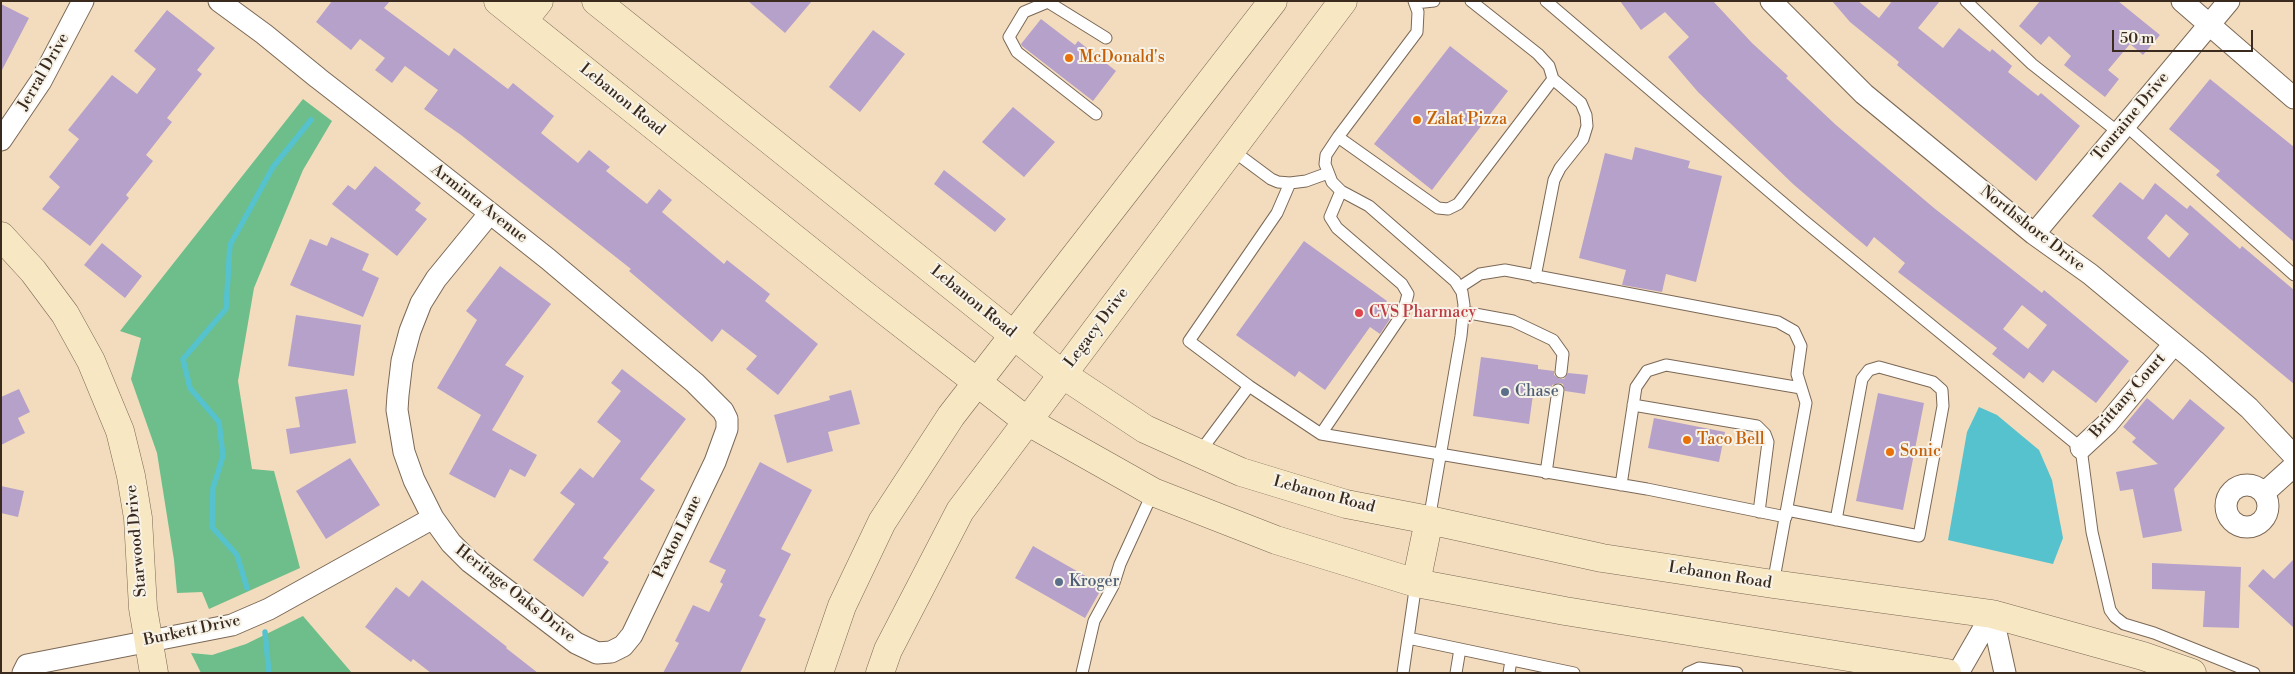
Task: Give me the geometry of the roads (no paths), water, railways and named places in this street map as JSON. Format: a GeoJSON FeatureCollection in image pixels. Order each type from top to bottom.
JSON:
{"type":"FeatureCollection","features":[{"type":"Feature","properties":{"kind":"main road","name":"Lebanon Road"},"geometry":{"type":"LineString","coordinates":[[498,1],[531,11],[976,382],[1027,421],[1153,492],[1276,540],[1416,583],[1565,611],[1947,673]]}},
{"type":"Feature","properties":{"kind":"main road","name":"Lebanon Road"},"geometry":{"type":"LineString","coordinates":[[596,1],[1062,374],[1145,429],[1241,472],[1346,504],[1602,558],[1992,614],[2143,656],[2192,673]]}},
{"type":"Feature","properties":{"kind":"main road"},"geometry":{"type":"LineString","coordinates":[[819,673],[842,606],[882,522],[950,416],[1273,1]]}},
{"type":"Feature","properties":{"kind":"main road","name":"Legacy Drive"},"geometry":{"type":"LineString","coordinates":[[880,673],[888,650],[960,511],[1342,1]]}},
{"type":"Feature","properties":{"kind":"main road","name":"Starwood Drive"},"geometry":{"type":"LineString","coordinates":[[1,236],[33,271],[65,314],[91,361],[112,409],[125,448],[134,490],[138,518],[143,608],[154,673]]}},
{"type":"Feature","properties":{"kind":"main road"},"geometry":{"type":"LineString","coordinates":[[1416,583],[1429,520]]}},
{"type":"Feature","properties":{"kind":"street","name":"Jerral Drive"},"geometry":{"type":"LineString","coordinates":[[1,140],[41,81],[83,1]]}},
{"type":"Feature","properties":{"kind":"street","name":"Arminta Avenue"},"geometry":{"type":"LineString","coordinates":[[219,1],[264,34],[548,259],[694,383],[715,402],[727,419]]}},
{"type":"Feature","properties":{"kind":"street","name":"Northshore Drive"},"geometry":{"type":"LineString","coordinates":[[1771,1],[1864,94],[2034,234],[2090,274],[2174,344],[2250,408],[2294,456]]}},
{"type":"Feature","properties":{"kind":"street"},"geometry":{"type":"LineString","coordinates":[[2182,1],[2208,26],[2294,98]]}},
{"type":"Feature","properties":{"kind":"street","name":"Touraine Drive"},"geometry":{"type":"LineString","coordinates":[[2034,234],[2229,1]]}},
{"type":"Feature","properties":{"kind":"street","name":"Heritage Oaks Drive"},"geometry":{"type":"LineString","coordinates":[[490,213],[428,291],[410,331],[402,361],[398,410],[401,440],[414,480],[432,518],[451,543],[470,562],[576,643],[597,653],[617,650]]}},
{"type":"Feature","properties":{"kind":"street","name":"Brittany Court"},"geometry":{"type":"LineString","coordinates":[[2081,448],[2108,423],[2174,344]]}},
{"type":"Feature","properties":{"kind":"street","name":"Paxton Lane"},"geometry":{"type":"LineString","coordinates":[[617,650],[632,635],[715,462],[728,429],[727,419]]}},
{"type":"Feature","properties":{"kind":"street"},"geometry":{"type":"LineString","coordinates":[[2264,493],[2294,466]]}},
{"type":"Feature","properties":{"kind":"street","name":"Burkett Drive"},"geometry":{"type":"LineString","coordinates":[[22,673],[27,665],[148,640],[207,631],[252,617],[432,518]]}},
{"type":"Feature","properties":{"kind":"street"},"geometry":{"type":"LineString","coordinates":[[1958,673],[1992,614]]}},
{"type":"Feature","properties":{"kind":"street"},"geometry":{"type":"LineString","coordinates":[[1992,614],[2005,673]]}},
{"type":"Feature","properties":{"kind":"lane"},"geometry":{"type":"LineString","coordinates":[[1429,520],[1442,456],[1464,312],[1464,297],[1460,287],[1370,206],[1341,191],[1332,182],[1325,164],[1326,156],[1338,137],[1417,32],[1418,12],[1414,2],[1434,1]]}},
{"type":"Feature","properties":{"kind":"lane"},"geometry":{"type":"LineString","coordinates":[[1471,1],[1538,54],[1548,66],[1553,79],[1581,104],[1586,115],[1587,126],[1583,139],[1560,168],[1554,180],[1535,277]]}},
{"type":"Feature","properties":{"kind":"lane"},"geometry":{"type":"LineString","coordinates":[[1546,1],[1810,226],[2081,448],[2092,532],[2110,610],[2124,624],[2154,633],[2254,673]]}},
{"type":"Feature","properties":{"kind":"lane"},"geometry":{"type":"LineString","coordinates":[[1966,1],[2032,64],[2121,128],[2294,275]]}},
{"type":"Feature","properties":{"kind":"lane"},"geometry":{"type":"LineString","coordinates":[[1096,114],[1017,52],[1009,37],[1024,12],[1048,2],[1106,38]]}},
{"type":"Feature","properties":{"kind":"lane"},"geometry":{"type":"LineString","coordinates":[[1338,137],[1438,208],[1448,209],[1458,204],[1553,79]]}},
{"type":"Feature","properties":{"kind":"lane"},"geometry":{"type":"LineString","coordinates":[[1232,150],[1271,179],[1290,183],[1306,181],[1328,173]]}},
{"type":"Feature","properties":{"kind":"lane"},"geometry":{"type":"LineString","coordinates":[[1290,183],[1277,213],[1189,341],[1249,386],[1321,434],[1621,485],[1759,512],[1836,520],[1918,536],[1943,406],[1942,390],[1933,382],[1880,367],[1869,370],[1862,379],[1836,520]]}},
{"type":"Feature","properties":{"kind":"lane"},"geometry":{"type":"LineString","coordinates":[[1321,434],[1403,313],[1408,294],[1402,284],[1337,228],[1330,217],[1341,191]]}},
{"type":"Feature","properties":{"kind":"lane"},"geometry":{"type":"LineString","coordinates":[[1460,287],[1480,274],[1505,270],[1786,325],[1794,331],[1800,342],[1801,354],[1797,374],[1806,403],[1773,584]]}},
{"type":"Feature","properties":{"kind":"lane"},"geometry":{"type":"LineString","coordinates":[[1464,312],[1513,321],[1553,340],[1563,354],[1561,372]]}},
{"type":"Feature","properties":{"kind":"lane"},"geometry":{"type":"LineString","coordinates":[[1621,485],[1636,386],[1647,371],[1666,365],[1801,388]]}},
{"type":"Feature","properties":{"kind":"lane"},"geometry":{"type":"LineString","coordinates":[[1199,453],[1249,386]]}},
{"type":"Feature","properties":{"kind":"lane"},"geometry":{"type":"LineString","coordinates":[[1546,473],[1558,390]]}},
{"type":"Feature","properties":{"kind":"lane"},"geometry":{"type":"LineString","coordinates":[[1633,405],[1757,426],[1765,434],[1768,442],[1759,512]]}},
{"type":"Feature","properties":{"kind":"lane"},"geometry":{"type":"LineString","coordinates":[[1082,673],[1094,621],[1113,586],[1120,564],[1153,492]]}},
{"type":"Feature","properties":{"kind":"lane"},"geometry":{"type":"LineString","coordinates":[[1403,673],[1416,583]]}},
{"type":"Feature","properties":{"kind":"lane"},"geometry":{"type":"LineString","coordinates":[[1408,638],[1574,673]]}},
{"type":"Feature","properties":{"kind":"lane"},"geometry":{"type":"LineString","coordinates":[[1456,673],[1460,649]]}},
{"type":"Feature","properties":{"kind":"lane"},"geometry":{"type":"LineString","coordinates":[[1509,673],[1511,660]]}},
{"type":"Feature","properties":{"kind":"lane"},"geometry":{"type":"LineString","coordinates":[[1688,673],[1699,668],[1737,673]]}},
{"type":"Feature","properties":{"kind":"water"},"geometry":{"type":"Polygon","coordinates":[[[1979,407],[1997,415],[2039,450],[2052,480],[2063,538],[2053,564],[1948,540],[1967,432],[1979,407]]]}},
{"type":"Feature","properties":{"kind":"waterway"},"geometry":{"type":"LineString","coordinates":[[247,588],[237,555],[212,527],[213,488],[223,456],[219,422],[190,388],[183,359],[226,309],[230,245],[273,167],[311,120]]}},
{"type":"Feature","properties":{"kind":"waterway"},"geometry":{"type":"LineString","coordinates":[[265,632],[269,673]]}},
{"type":"Feature","properties":{"kind":"place","name":"McDonald's"},"geometry":{"type":"Point","coordinates":[1069,58]}},
{"type":"Feature","properties":{"kind":"place","name":"Zalat Pizza"},"geometry":{"type":"Point","coordinates":[1417,120]}},
{"type":"Feature","properties":{"kind":"place","name":"CVS Pharmacy"},"geometry":{"type":"Point","coordinates":[1359,313]}},
{"type":"Feature","properties":{"kind":"place","name":"Chase"},"geometry":{"type":"Point","coordinates":[1505,392]}},
{"type":"Feature","properties":{"kind":"place","name":"Taco Bell"},"geometry":{"type":"Point","coordinates":[1687,440]}},
{"type":"Feature","properties":{"kind":"place","name":"Sonic"},"geometry":{"type":"Point","coordinates":[1890,452]}},
{"type":"Feature","properties":{"kind":"place","name":"Kroger"},"geometry":{"type":"Point","coordinates":[1059,582]}}]}
